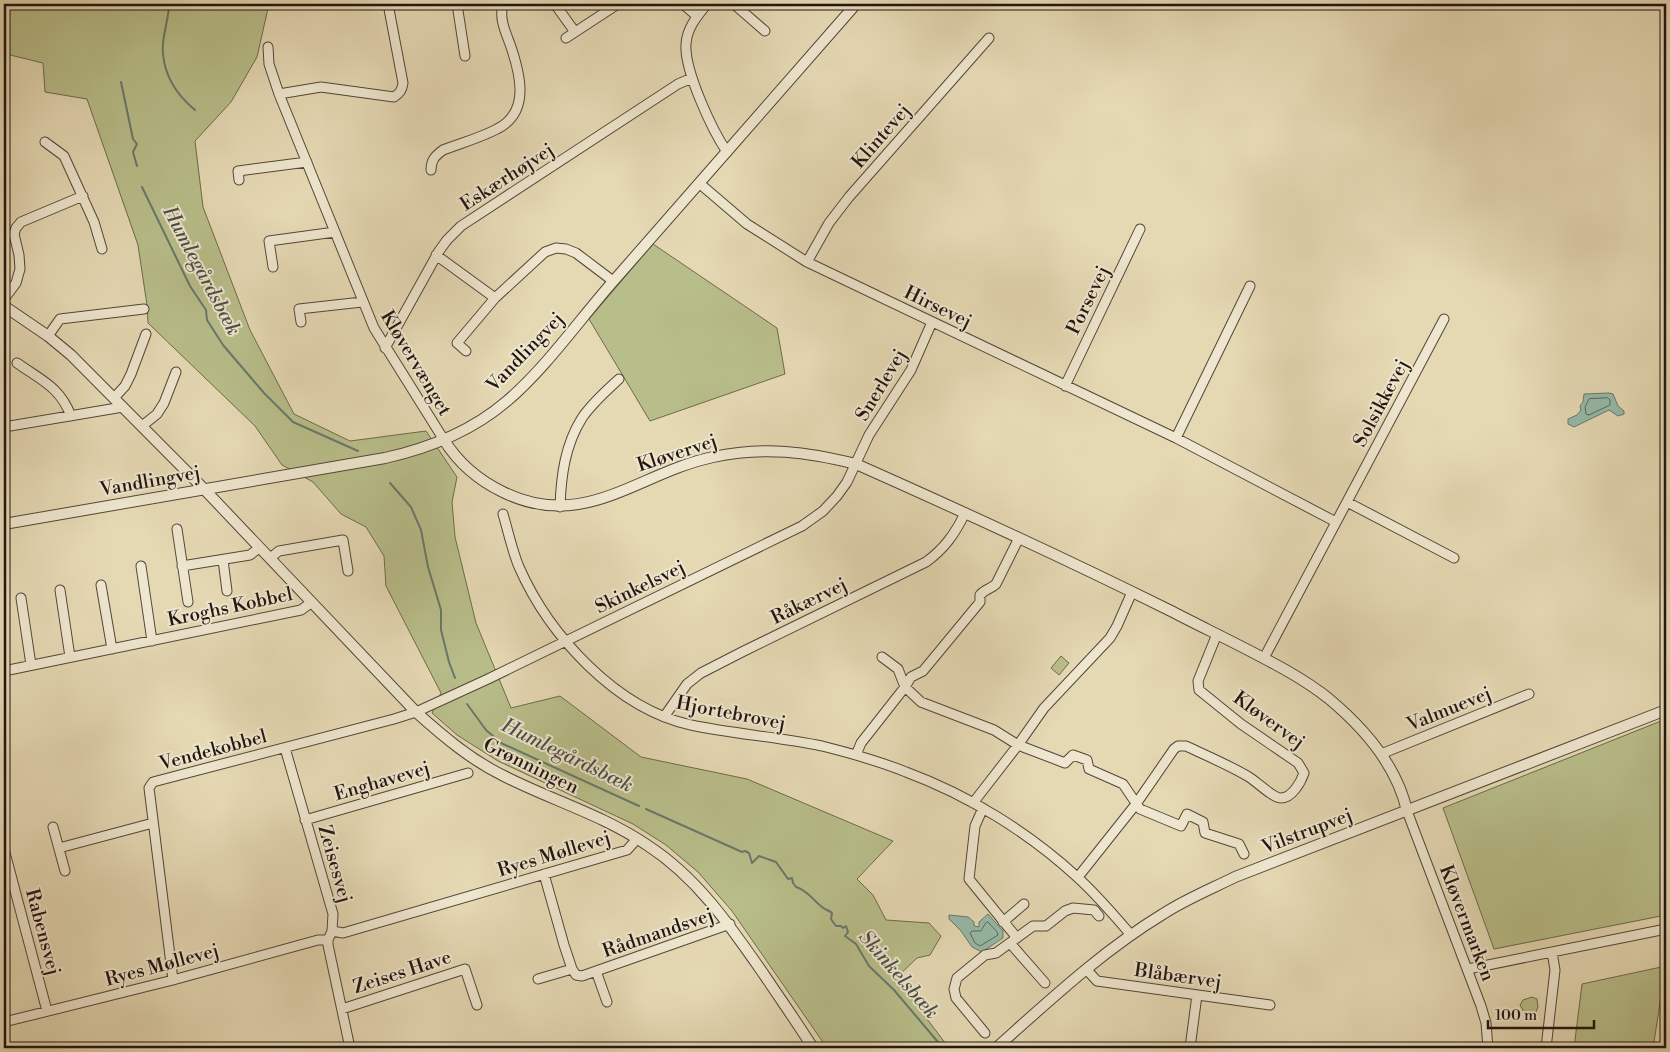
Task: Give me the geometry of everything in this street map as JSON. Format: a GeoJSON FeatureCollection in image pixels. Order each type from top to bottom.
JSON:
{"type":"FeatureCollection","features":[{"type":"Feature","properties":{"kind":"street"},"geometry":{"type":"LineString","coordinates":[[279,94],[321,87],[394,97],[400,93],[402,83],[388,4]]}},
{"type":"Feature","properties":{"kind":"street"},"geometry":{"type":"LineString","coordinates":[[457,4],[466,56]]}},
{"type":"Feature","properties":{"kind":"street"},"geometry":{"type":"LineString","coordinates":[[431,170],[431,163],[435,156],[443,150],[498,129],[509,120],[517,108],[521,94],[520,81],[515,58],[503,25],[501,12],[503,4]]}},
{"type":"Feature","properties":{"kind":"street"},"geometry":{"type":"LineString","coordinates":[[566,38],[618,4]]}},
{"type":"Feature","properties":{"kind":"street"},"geometry":{"type":"LineString","coordinates":[[683,4],[697,16]]}},
{"type":"Feature","properties":{"kind":"street"},"geometry":{"type":"LineString","coordinates":[[707,4],[697,16],[688,32],[686,55],[692,78],[716,137],[727,152]]}},
{"type":"Feature","properties":{"kind":"street"},"geometry":{"type":"LineString","coordinates":[[734,4],[765,31]]}},
{"type":"Feature","properties":{"kind":"street","name":"Vandlingvej"},"geometry":{"type":"LineString","coordinates":[[4,524],[386,458],[416,451],[444,440],[473,425],[507,401],[538,369],[856,4]]}},
{"type":"Feature","properties":{"kind":"street"},"geometry":{"type":"LineString","coordinates":[[556,7],[575,32]]}},
{"type":"Feature","properties":{"kind":"street","name":"Klintevej"},"geometry":{"type":"LineString","coordinates":[[807,262],[829,223],[849,197],[989,38]]}},
{"type":"Feature","properties":{"kind":"street","name":"Kløvervænget"},"geometry":{"type":"LineString","coordinates":[[268,47],[269,64],[279,94],[362,302],[385,348],[444,440]]}},
{"type":"Feature","properties":{"kind":"street","name":"Eskærhøjvej"},"geometry":{"type":"LineString","coordinates":[[385,348],[436,255],[461,226],[678,84],[692,78]]}},
{"type":"Feature","properties":{"kind":"street"},"geometry":{"type":"LineString","coordinates":[[45,142],[64,156],[94,222],[102,249]]}},
{"type":"Feature","properties":{"kind":"street"},"geometry":{"type":"LineString","coordinates":[[239,180],[238,171],[307,162]]}},
{"type":"Feature","properties":{"kind":"street","name":"Hirsevej"},"geometry":{"type":"LineString","coordinates":[[699,183],[747,224],[807,262],[1176,438],[1336,522]]}},
{"type":"Feature","properties":{"kind":"street"},"geometry":{"type":"LineString","coordinates":[[4,298],[16,283],[20,269],[14,234],[16,228],[21,222],[83,196]]}},
{"type":"Feature","properties":{"kind":"street","name":"Porsevej"},"geometry":{"type":"LineString","coordinates":[[1065,386],[1140,229]]}},
{"type":"Feature","properties":{"kind":"street"},"geometry":{"type":"LineString","coordinates":[[273,267],[269,241],[334,232]]}},
{"type":"Feature","properties":{"kind":"street"},"geometry":{"type":"LineString","coordinates":[[466,351],[458,343],[495,298],[545,252],[556,248],[576,253],[613,281]]}},
{"type":"Feature","properties":{"kind":"street"},"geometry":{"type":"LineString","coordinates":[[436,255],[495,298]]}},
{"type":"Feature","properties":{"kind":"street"},"geometry":{"type":"LineString","coordinates":[[1176,438],[1250,286]]}},
{"type":"Feature","properties":{"kind":"street","name":"Kløvervænget"},"geometry":{"type":"LineString","coordinates":[[301,322],[299,309],[362,302]]}},
{"type":"Feature","properties":{"kind":"street","name":"Grønningen"},"geometry":{"type":"LineString","coordinates":[[4,306],[48,336],[71,355],[204,489],[416,712],[443,737],[506,777],[618,827],[647,844],[698,887],[730,924],[813,1048]]}},
{"type":"Feature","properties":{"kind":"street"},"geometry":{"type":"LineString","coordinates":[[48,336],[60,319],[144,309]]}},
{"type":"Feature","properties":{"kind":"street","name":"Solsikkevej"},"geometry":{"type":"LineString","coordinates":[[1264,658],[1444,319]]}},
{"type":"Feature","properties":{"kind":"street","name":"Snerlevej"},"geometry":{"type":"LineString","coordinates":[[856,464],[869,435],[911,370],[932,322]]}},
{"type":"Feature","properties":{"kind":"street"},"geometry":{"type":"LineString","coordinates":[[114,398],[125,386],[146,334]]}},
{"type":"Feature","properties":{"kind":"street"},"geometry":{"type":"LineString","coordinates":[[17,363],[55,390],[64,401],[70,416]]}},
{"type":"Feature","properties":{"kind":"street"},"geometry":{"type":"LineString","coordinates":[[142,426],[157,414],[164,403],[176,372]]}},
{"type":"Feature","properties":{"kind":"street"},"geometry":{"type":"LineString","coordinates":[[560,507],[563,465],[570,442],[582,418],[596,400],[619,379]]}},
{"type":"Feature","properties":{"kind":"street"},"geometry":{"type":"LineString","coordinates":[[4,427],[123,407]]}},
{"type":"Feature","properties":{"kind":"street","name":"Kløvervej"},"geometry":{"type":"LineString","coordinates":[[444,440],[463,465],[480,480],[512,497],[560,507],[590,503],[609,497],[668,471],[713,457],[738,453],[766,450],[794,452],[856,464],[1132,592],[1304,680],[1327,697],[1351,719],[1381,754],[1402,792],[1407,811]]}},
{"type":"Feature","properties":{"kind":"street","name":"Skinkelsvej"},"geometry":{"type":"LineString","coordinates":[[416,712],[802,526],[822,511],[837,496],[856,464]]}},
{"type":"Feature","properties":{"kind":"street"},"geometry":{"type":"LineString","coordinates":[[1347,502],[1454,558]]}},
{"type":"Feature","properties":{"kind":"street","name":"Råkærvej"},"geometry":{"type":"LineString","coordinates":[[664,716],[687,684],[701,673],[926,562],[946,545],[957,530],[965,513]]}},
{"type":"Feature","properties":{"kind":"street","name":"Hjortebrovej"},"geometry":{"type":"LineString","coordinates":[[503,514],[519,566],[532,594],[547,618],[590,668],[612,687],[636,703],[689,725],[821,746],[905,771],[938,785],[983,808],[1050,853],[1078,877],[1131,935]]}},
{"type":"Feature","properties":{"kind":"street"},"geometry":{"type":"LineString","coordinates":[[176,529],[188,602]]}},
{"type":"Feature","properties":{"kind":"street"},"geometry":{"type":"LineString","coordinates":[[856,755],[861,744],[906,687],[911,677],[923,671],[980,602],[980,595],[996,584],[1019,538]]}},
{"type":"Feature","properties":{"kind":"street"},"geometry":{"type":"LineString","coordinates":[[270,558],[280,551],[343,540],[348,571]]}},
{"type":"Feature","properties":{"kind":"street"},"geometry":{"type":"LineString","coordinates":[[182,566],[250,555],[259,548]]}},
{"type":"Feature","properties":{"kind":"street"},"geometry":{"type":"LineString","coordinates":[[223,560],[228,591]]}},
{"type":"Feature","properties":{"kind":"street","name":"Kroghs Kobbel"},"geometry":{"type":"LineString","coordinates":[[141,566],[152,641]]}},
{"type":"Feature","properties":{"kind":"street"},"geometry":{"type":"LineString","coordinates":[[101,585],[112,649]]}},
{"type":"Feature","properties":{"kind":"street"},"geometry":{"type":"LineString","coordinates":[[60,590],[70,657]]}},
{"type":"Feature","properties":{"kind":"street"},"geometry":{"type":"LineString","coordinates":[[973,803],[1044,708],[1110,638],[1132,592]]}},
{"type":"Feature","properties":{"kind":"street"},"geometry":{"type":"LineString","coordinates":[[21,598],[31,665]]}},
{"type":"Feature","properties":{"kind":"street","name":"Kroghs Kobbel"},"geometry":{"type":"LineString","coordinates":[[4,671],[302,610],[312,602]]}},
{"type":"Feature","properties":{"kind":"street","name":"Kløvervej"},"geometry":{"type":"LineString","coordinates":[[1136,804],[1178,746],[1186,746],[1248,777],[1278,797],[1286,797],[1291,794],[1302,779],[1304,774],[1298,763],[1241,724],[1199,690],[1198,680],[1217,634]]}},
{"type":"Feature","properties":{"kind":"street"},"geometry":{"type":"LineString","coordinates":[[882,657],[898,669],[906,687],[921,702],[994,730],[1018,745],[1065,763],[1073,755],[1087,760],[1089,769],[1123,784],[1140,809],[1182,826],[1187,814],[1203,822],[1205,832],[1239,844]]}},
{"type":"Feature","properties":{"kind":"street","name":"Valmuevej"},"geometry":{"type":"LineString","coordinates":[[1381,754],[1529,694]]}},
{"type":"Feature","properties":{"kind":"street","name":"Vilstrupvej"},"geometry":{"type":"LineString","coordinates":[[996,1048],[1131,935],[1180,904],[1235,878],[1666,710]]}},
{"type":"Feature","properties":{"kind":"street","name":"Vendekobbel"},"geometry":{"type":"LineString","coordinates":[[173,980],[149,788],[153,782],[416,712]]}},
{"type":"Feature","properties":{"kind":"street","name":"Zeisesvej"},"geometry":{"type":"LineString","coordinates":[[285,748],[333,914],[332,931],[328,940]]}},
{"type":"Feature","properties":{"kind":"street","name":"Enghavevej"},"geometry":{"type":"LineString","coordinates":[[305,820],[468,773]]}},
{"type":"Feature","properties":{"kind":"street"},"geometry":{"type":"LineString","coordinates":[[1078,877],[1136,804]]}},
{"type":"Feature","properties":{"kind":"street"},"geometry":{"type":"LineString","coordinates":[[983,808],[974,826],[969,879],[1004,922],[1013,940],[1044,983]]}},
{"type":"Feature","properties":{"kind":"street","name":"Kløvermarken"},"geometry":{"type":"LineString","coordinates":[[1407,811],[1468,969],[1486,1023],[1488,1048]]}},
{"type":"Feature","properties":{"kind":"street"},"geometry":{"type":"LineString","coordinates":[[59,848],[153,823]]}},
{"type":"Feature","properties":{"kind":"street"},"geometry":{"type":"LineString","coordinates":[[53,827],[65,871]]}},
{"type":"Feature","properties":{"kind":"street"},"geometry":{"type":"LineString","coordinates":[[1242,834],[1239,844],[1244,854]]}},
{"type":"Feature","properties":{"kind":"street","name":"Ryes Møllevej"},"geometry":{"type":"LineString","coordinates":[[332,931],[343,933],[627,850],[637,839]]}},
{"type":"Feature","properties":{"kind":"street"},"geometry":{"type":"LineString","coordinates":[[4,848],[6,863]]}},
{"type":"Feature","properties":{"kind":"street","name":"Rabensvej"},"geometry":{"type":"LineString","coordinates":[[6,863],[47,1011]]}},
{"type":"Feature","properties":{"kind":"street"},"geometry":{"type":"LineString","coordinates":[[544,874],[572,969]]}},
{"type":"Feature","properties":{"kind":"street"},"geometry":{"type":"LineString","coordinates":[[1004,922],[1024,904]]}},
{"type":"Feature","properties":{"kind":"street"},"geometry":{"type":"LineString","coordinates":[[985,1033],[956,998],[954,989],[957,978],[985,954],[996,953],[1032,926],[1046,926],[1065,911],[1074,908],[1094,910],[1099,916]]}},
{"type":"Feature","properties":{"kind":"street","name":"Rådmandsvej"},"geometry":{"type":"LineString","coordinates":[[538,979],[572,969],[576,975],[582,976],[730,924]]}},
{"type":"Feature","properties":{"kind":"street"},"geometry":{"type":"LineString","coordinates":[[1468,969],[1666,929]]}},
{"type":"Feature","properties":{"kind":"street"},"geometry":{"type":"LineString","coordinates":[[328,940],[350,1048]]}},
{"type":"Feature","properties":{"kind":"street","name":"Ryes Møllevej"},"geometry":{"type":"LineString","coordinates":[[4,1022],[173,980],[310,942],[328,940]]}},
{"type":"Feature","properties":{"kind":"street"},"geometry":{"type":"LineString","coordinates":[[1546,1048],[1555,970],[1552,952]]}},
{"type":"Feature","properties":{"kind":"street","name":"Zeises Have"},"geometry":{"type":"LineString","coordinates":[[342,1008],[465,969],[477,1006]]}},
{"type":"Feature","properties":{"kind":"street","name":"Blåbærvej"},"geometry":{"type":"LineString","coordinates":[[1087,970],[1097,981],[1270,1005]]}},
{"type":"Feature","properties":{"kind":"street","name":"Rådmandsvej"},"geometry":{"type":"LineString","coordinates":[[596,971],[607,1002]]}},
{"type":"Feature","properties":{"kind":"street"},"geometry":{"type":"LineString","coordinates":[[1190,1048],[1197,995]]}},
{"type":"Feature","properties":{"kind":"green space"},"geometry":{"type":"Polygon","coordinates":[[[9,4],[269,4],[257,57],[231,102],[195,141],[203,207],[250,330],[294,414],[350,441],[426,431],[457,477],[452,502],[455,537],[476,623],[511,708],[560,696],[641,757],[747,779],[893,841],[857,879],[873,895],[886,920],[929,923],[941,936],[930,955],[917,958],[896,978],[949,1048],[827,1048],[732,911],[698,872],[666,845],[633,824],[498,761],[457,735],[432,713],[441,693],[386,586],[384,556],[366,527],[341,514],[313,482],[282,465],[255,426],[148,323],[138,245],[87,99],[45,92],[43,63],[6,54],[9,4]]]}},
{"type":"Feature","properties":{"kind":"green space"},"geometry":{"type":"Polygon","coordinates":[[[653,244],[777,328],[785,374],[650,421],[589,319],[653,244]]]}},
{"type":"Feature","properties":{"kind":"green space"},"geometry":{"type":"Polygon","coordinates":[[[1061,656],[1069,663],[1059,675],[1051,668],[1061,656]]]}},
{"type":"Feature","properties":{"kind":"green space"},"geometry":{"type":"Polygon","coordinates":[[[1666,719],[1666,915],[1494,949],[1443,808],[1666,719]]]}},
{"type":"Feature","properties":{"kind":"green space"},"geometry":{"type":"Polygon","coordinates":[[[1666,966],[1653,1048],[1620,1045],[1619,1048],[1574,1048],[1582,984],[1666,966]]]}},
{"type":"Feature","properties":{"kind":"green space"},"geometry":{"type":"Polygon","coordinates":[[[1532,997],[1537,999],[1538,1007],[1535,1014],[1525,1014],[1520,1005],[1523,1000],[1532,997]]]}},
{"type":"Feature","properties":{"kind":"water"},"geometry":{"type":"Polygon","coordinates":[[[1584,394],[1613,394],[1624,414],[1618,416],[1609,410],[1574,427],[1568,424],[1568,419],[1577,415],[1581,410],[1580,406],[1583,402],[1584,394]]]}},
{"type":"Feature","properties":{"kind":"water"},"geometry":{"type":"Polygon","coordinates":[[[988,914],[1003,931],[1003,938],[982,952],[972,947],[961,931],[949,919],[949,915],[968,917],[974,922],[974,926],[979,927],[979,922],[988,914]]]}},
{"type":"Feature","properties":{"kind":"waterway"},"geometry":{"type":"LineString","coordinates":[[169,4],[163,42],[164,62],[173,85],[183,99],[195,110]]}},
{"type":"Feature","properties":{"kind":"waterway","name":"Humlegårdsbæk"},"geometry":{"type":"LineString","coordinates":[[121,82],[133,139],[137,144],[133,152],[137,166]]}},
{"type":"Feature","properties":{"kind":"waterway","name":"Humlegårdsbæk"},"geometry":{"type":"LineString","coordinates":[[142,187],[190,286],[206,310],[207,320],[223,345],[264,393],[293,422],[358,451]]}},
{"type":"Feature","properties":{"kind":"waterway","name":"Humlegårdsbæk"},"geometry":{"type":"LineString","coordinates":[[390,483],[411,507],[421,530],[428,567],[441,610],[441,630],[455,678]]}},
{"type":"Feature","properties":{"kind":"waterway","name":"Humlegårdsbæk"},"geometry":{"type":"LineString","coordinates":[[467,704],[486,730],[501,743],[639,806]]}},
{"type":"Feature","properties":{"kind":"waterway","name":"Skinkelsbæk"},"geometry":{"type":"LineString","coordinates":[[646,809],[742,852],[749,853],[752,863],[759,856],[776,862],[788,879],[792,878],[796,887],[803,890],[823,908],[832,913],[831,919],[836,926],[843,928],[846,926],[848,932],[845,936],[856,944],[869,966],[894,990],[943,1048]]}}]}
